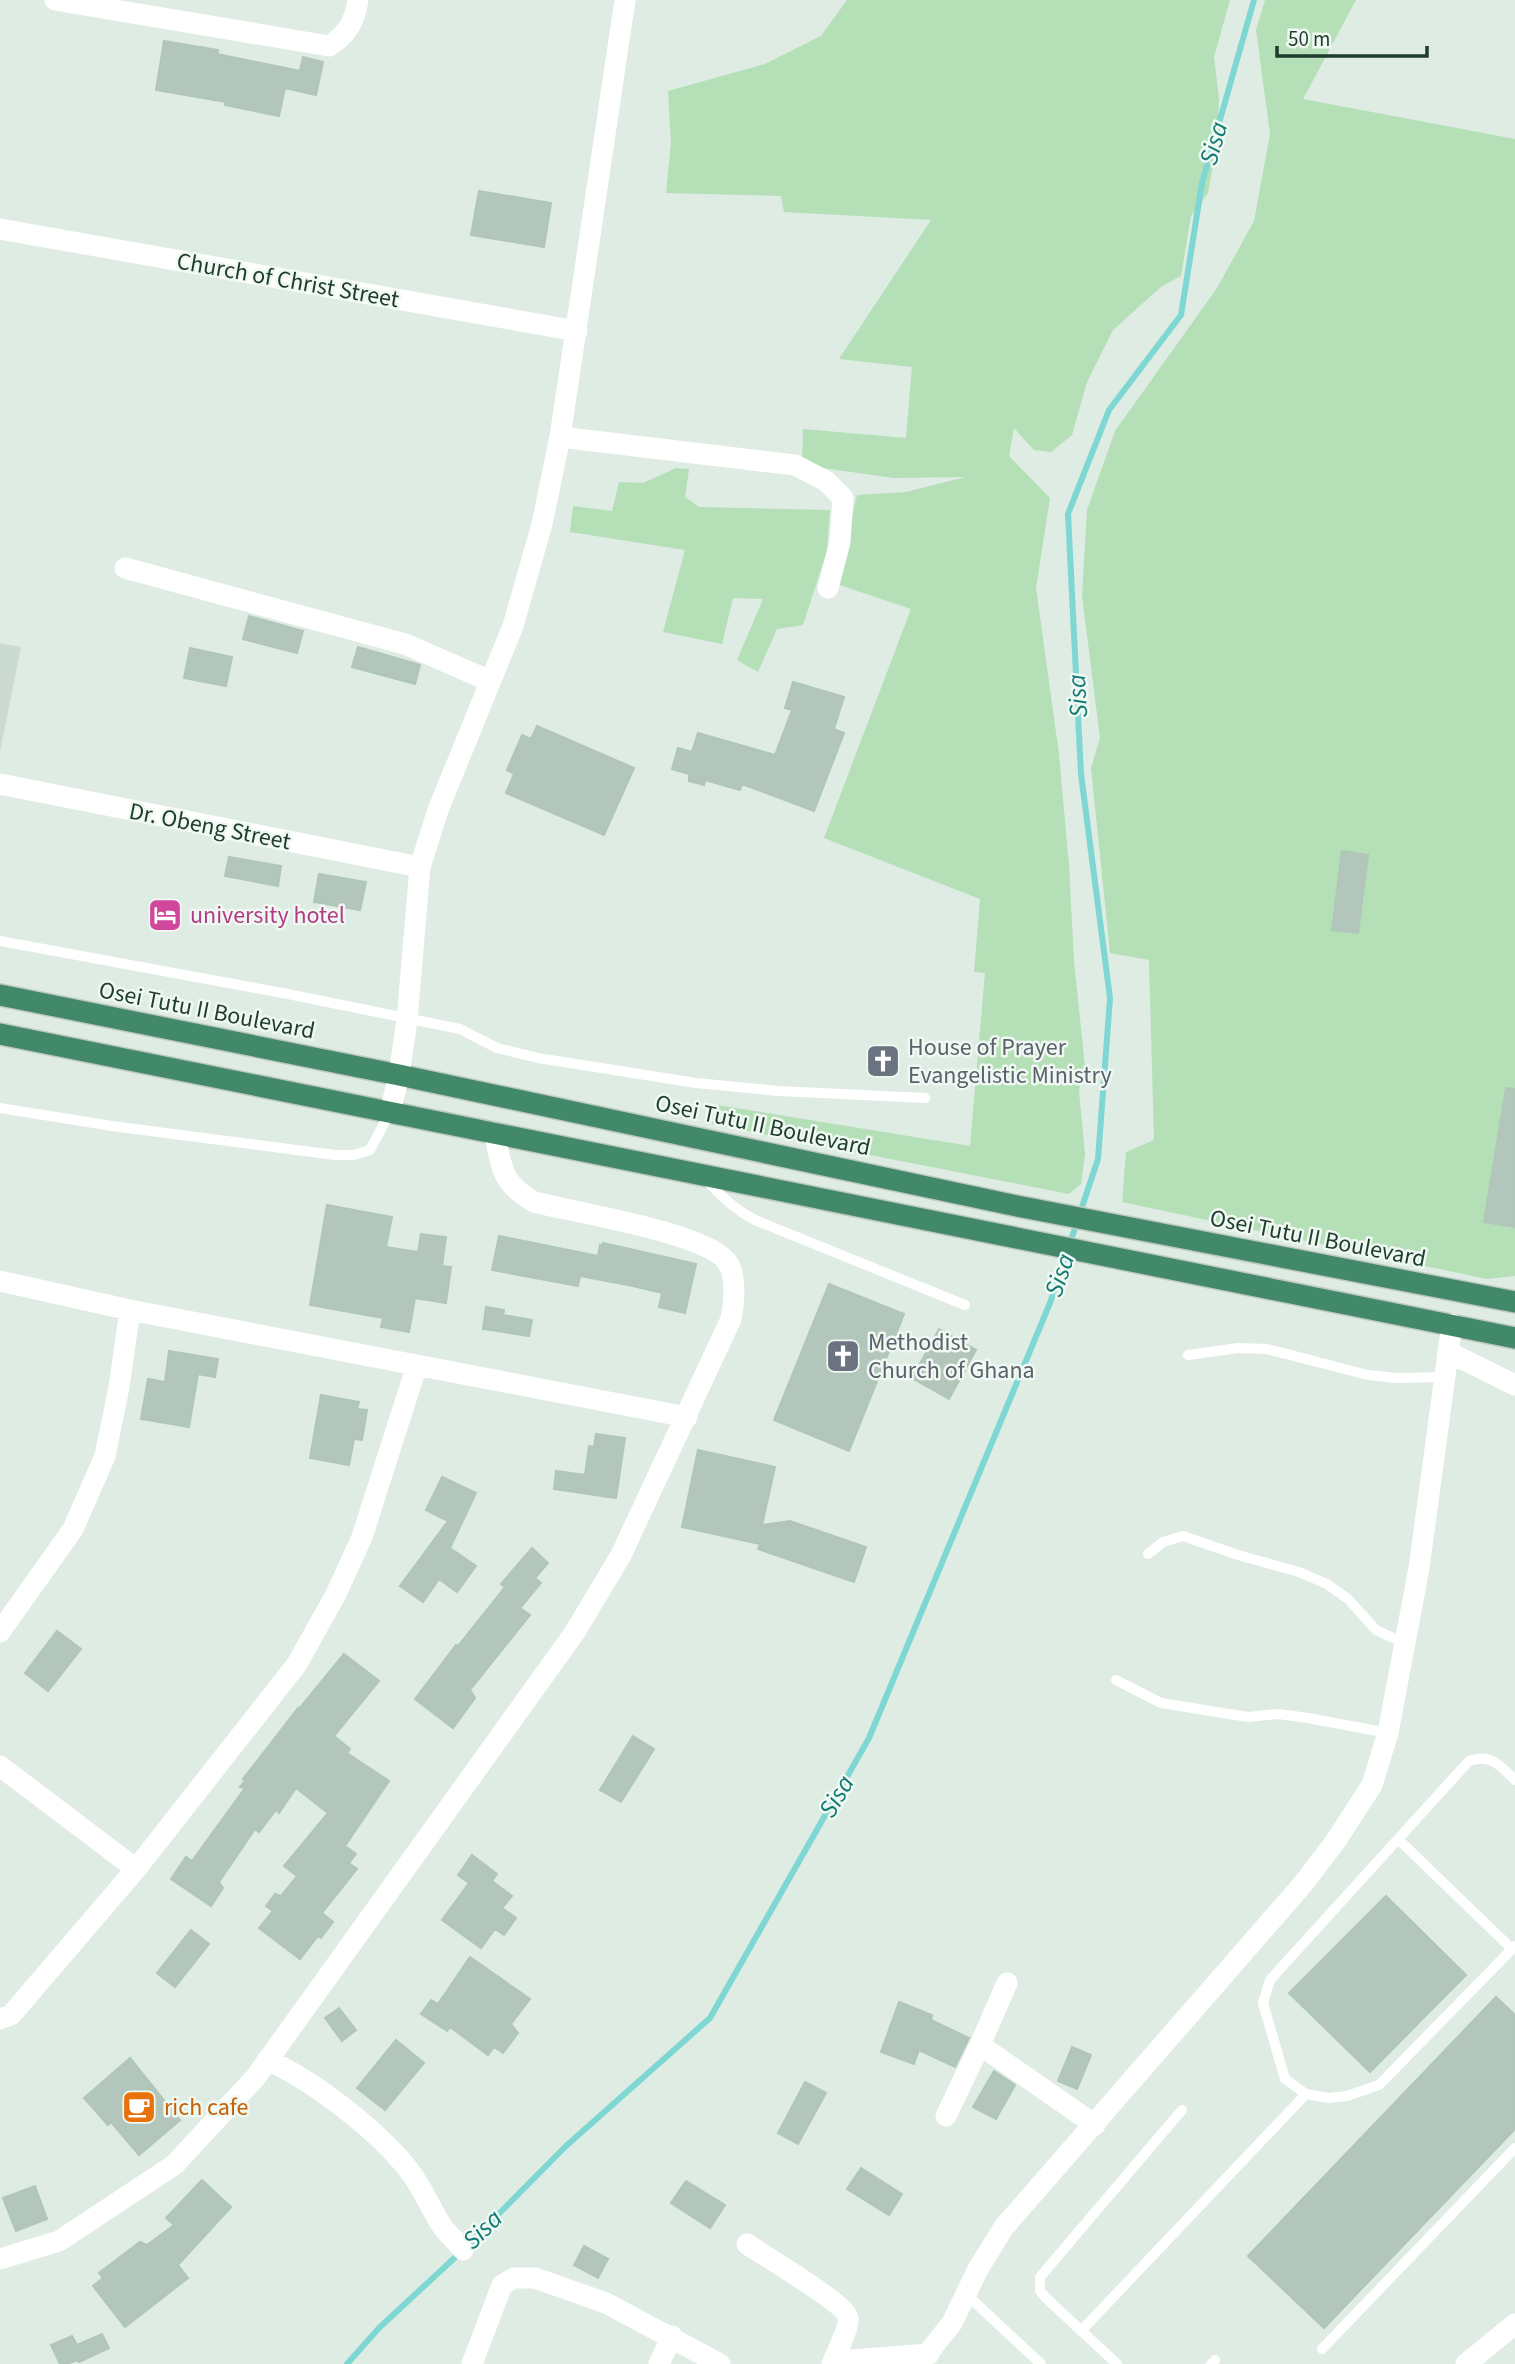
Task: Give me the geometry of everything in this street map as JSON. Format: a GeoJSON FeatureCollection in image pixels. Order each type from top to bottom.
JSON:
{"type":"FeatureCollection","features":[{"type":"Feature","properties":{"kind":"highway","name":"Osei Tutu II Boulevard"},"geometry":{"type":"LineString","coordinates":[[0,995],[399,1075],[1017,1206],[1515,1302]]}},
{"type":"Feature","properties":{"kind":"highway"},"geometry":{"type":"LineString","coordinates":[[0,1034],[1515,1338]]}},
{"type":"Feature","properties":{"kind":"street"},"geometry":{"type":"LineString","coordinates":[[55,0],[329,46],[343,37],[356,17],[358,0]]}},
{"type":"Feature","properties":{"kind":"street"},"geometry":{"type":"LineString","coordinates":[[390,1112],[399,1075],[407,1020],[420,867],[438,810],[513,626],[531,568],[560,437],[625,0]]}},
{"type":"Feature","properties":{"kind":"street","name":"Church of Christ Street"},"geometry":{"type":"LineString","coordinates":[[0,229],[577,331]]}},
{"type":"Feature","properties":{"kind":"street"},"geometry":{"type":"LineString","coordinates":[[560,437],[795,465],[826,481],[843,498],[839,542],[828,588]]}},
{"type":"Feature","properties":{"kind":"street"},"geometry":{"type":"LineString","coordinates":[[125,568],[405,644],[490,681]]}},
{"type":"Feature","properties":{"kind":"street","name":"Dr. Obeng Street"},"geometry":{"type":"LineString","coordinates":[[0,784],[420,867]]}},
{"type":"Feature","properties":{"kind":"street"},"geometry":{"type":"LineString","coordinates":[[0,2259],[59,2241],[174,2165],[254,2078],[575,1632],[621,1555],[731,1319],[735,1300],[728,1262],[711,1248],[667,1232],[534,1202],[515,1191],[505,1174],[494,1133]]}},
{"type":"Feature","properties":{"kind":"street"},"geometry":{"type":"LineString","coordinates":[[0,1281],[130,1310],[687,1417]]}},
{"type":"Feature","properties":{"kind":"street"},"geometry":{"type":"LineString","coordinates":[[0,1632],[73,1529],[105,1456],[119,1387],[130,1310]]}},
{"type":"Feature","properties":{"kind":"street"},"geometry":{"type":"LineString","coordinates":[[840,2364],[851,2360],[924,2359],[952,2323],[978,2269],[1004,2227],[1303,1884],[1335,1842],[1372,1785],[1388,1732],[1406,1644],[1452,1324]]}},
{"type":"Feature","properties":{"kind":"street"},"geometry":{"type":"LineString","coordinates":[[1448,1352],[1515,1385]]}},
{"type":"Feature","properties":{"kind":"street"},"geometry":{"type":"LineString","coordinates":[[0,2019],[10,2015],[136,1869],[297,1664],[362,1537],[417,1365]]}},
{"type":"Feature","properties":{"kind":"street"},"geometry":{"type":"LineString","coordinates":[[0,1766],[136,1869]]}},
{"type":"Feature","properties":{"kind":"street"},"geometry":{"type":"LineString","coordinates":[[946,2116],[1007,1983]]}},
{"type":"Feature","properties":{"kind":"street"},"geometry":{"type":"LineString","coordinates":[[980,2045],[1095,2125]]}},
{"type":"Feature","properties":{"kind":"street"},"geometry":{"type":"LineString","coordinates":[[267,2060],[299,2075],[385,2145],[410,2171],[443,2228],[463,2250]]}},
{"type":"Feature","properties":{"kind":"street"},"geometry":{"type":"LineString","coordinates":[[747,2244],[828,2296],[847,2314],[849,2321],[832,2364]]}},
{"type":"Feature","properties":{"kind":"street"},"geometry":{"type":"LineString","coordinates":[[472,2364],[502,2285],[514,2278],[535,2278],[606,2303],[720,2364]]}},
{"type":"Feature","properties":{"kind":"street"},"geometry":{"type":"LineString","coordinates":[[1466,2364],[1515,2324]]}},
{"type":"Feature","properties":{"kind":"street"},"geometry":{"type":"LineString","coordinates":[[659,2364],[671,2336]]}},
{"type":"Feature","properties":{"kind":"lane"},"geometry":{"type":"LineString","coordinates":[[0,941],[460,1029],[497,1048],[538,1058],[683,1081],[779,1091],[925,1098]]}},
{"type":"Feature","properties":{"kind":"lane"},"geometry":{"type":"LineString","coordinates":[[0,1108],[112,1126],[335,1155],[354,1155],[370,1150],[390,1112]]}},
{"type":"Feature","properties":{"kind":"lane"},"geometry":{"type":"LineString","coordinates":[[702,1175],[720,1197],[739,1212],[755,1220],[965,1305]]}},
{"type":"Feature","properties":{"kind":"lane"},"geometry":{"type":"LineString","coordinates":[[1188,1355],[1238,1348],[1267,1349],[1368,1375],[1397,1378],[1445,1377]]}},
{"type":"Feature","properties":{"kind":"lane"},"geometry":{"type":"LineString","coordinates":[[1148,1554],[1163,1542],[1183,1536],[1299,1572],[1327,1584],[1348,1599],[1376,1630],[1406,1644]]}},
{"type":"Feature","properties":{"kind":"lane"},"geometry":{"type":"LineString","coordinates":[[1116,1680],[1161,1703],[1248,1717],[1278,1714],[1388,1732]]}},
{"type":"Feature","properties":{"kind":"lane"},"geometry":{"type":"LineString","coordinates":[[1398,1839],[1514,1948],[1379,2085],[1347,2096],[1329,2098],[1307,2094],[1285,2079],[1263,2003],[1270,1980],[1398,1839],[1469,1761],[1479,1757],[1496,1761],[1515,1780]]}},
{"type":"Feature","properties":{"kind":"lane"},"geometry":{"type":"LineString","coordinates":[[1081,2331],[1307,2094]]}},
{"type":"Feature","properties":{"kind":"lane"},"geometry":{"type":"LineString","coordinates":[[1117,2364],[1040,2291],[1040,2277],[1182,2110]]}},
{"type":"Feature","properties":{"kind":"lane"},"geometry":{"type":"LineString","coordinates":[[1322,2349],[1515,2148]]}},
{"type":"Feature","properties":{"kind":"lane"},"geometry":{"type":"LineString","coordinates":[[967,2295],[1041,2364]]}},
{"type":"Feature","properties":{"kind":"shaded area"},"geometry":{"type":"Polygon","coordinates":[[[0,643],[21,647],[0,751],[0,643]]]}},
{"type":"Feature","properties":{"kind":"green space"},"geometry":{"type":"Polygon","coordinates":[[[847,0],[1230,0],[1214,57],[1219,98],[1217,143],[1208,193],[1191,216],[1181,276],[1162,286],[1113,330],[1087,382],[1072,435],[1051,452],[1034,450],[1014,428],[1009,456],[1050,498],[1036,588],[1059,754],[1074,962],[1085,1066],[1079,1091],[1085,1154],[1081,1184],[1069,1194],[712,1124],[717,1105],[970,1146],[985,973],[974,972],[980,899],[824,838],[911,609],[837,584],[857,495],[906,492],[966,477],[894,478],[802,465],[803,429],[906,438],[912,367],[839,359],[931,220],[784,212],[781,196],[666,193],[671,142],[668,91],[765,64],[821,36],[847,0]]]}},
{"type":"Feature","properties":{"kind":"green space"},"geometry":{"type":"Polygon","coordinates":[[[1265,0],[1356,0],[1303,99],[1515,139],[1515,1276],[1487,1279],[1122,1202],[1126,1152],[1154,1140],[1149,960],[1110,953],[1091,768],[1100,738],[1082,596],[1087,510],[1115,431],[1217,288],[1254,221],[1270,134],[1256,30],[1265,0]]]}},
{"type":"Feature","properties":{"kind":"green space"},"geometry":{"type":"Polygon","coordinates":[[[676,468],[689,469],[685,497],[699,507],[830,510],[827,551],[803,625],[777,629],[758,672],[737,660],[763,599],[733,598],[722,644],[663,632],[685,550],[570,532],[573,506],[612,511],[619,482],[643,483],[676,468]]]}},
{"type":"Feature","properties":{"kind":"building"},"geometry":{"type":"Polygon","coordinates":[[[164,41],[218,50],[217,54],[300,71],[303,57],[323,62],[316,95],[285,88],[279,116],[225,105],[226,102],[156,90],[164,41]]]}},
{"type":"Feature","properties":{"kind":"building"},"geometry":{"type":"Polygon","coordinates":[[[479,191],[551,203],[544,247],[471,235],[479,191]]]}},
{"type":"Feature","properties":{"kind":"building"},"geometry":{"type":"Polygon","coordinates":[[[249,616],[303,631],[297,653],[243,639],[249,616]]]}},
{"type":"Feature","properties":{"kind":"building"},"geometry":{"type":"Polygon","coordinates":[[[358,647],[420,665],[415,684],[352,667],[358,647]]]}},
{"type":"Feature","properties":{"kind":"building"},"geometry":{"type":"Polygon","coordinates":[[[190,648],[232,657],[226,686],[184,678],[190,648]]]}},
{"type":"Feature","properties":{"kind":"building"},"geometry":{"type":"Polygon","coordinates":[[[793,682],[844,697],[834,729],[844,733],[814,811],[742,784],[740,790],[705,780],[704,785],[689,781],[689,774],[672,769],[678,748],[692,752],[698,733],[775,755],[792,710],[785,708],[793,682]]]}},
{"type":"Feature","properties":{"kind":"building"},"geometry":{"type":"Polygon","coordinates":[[[537,726],[634,768],[604,835],[506,793],[514,774],[507,770],[522,735],[531,739],[537,726]]]}},
{"type":"Feature","properties":{"kind":"building"},"geometry":{"type":"Polygon","coordinates":[[[1342,851],[1368,855],[1358,933],[1332,930],[1342,851]]]}},
{"type":"Feature","properties":{"kind":"building"},"geometry":{"type":"Polygon","coordinates":[[[229,857],[281,866],[278,886],[225,876],[229,857]]]}},
{"type":"Feature","properties":{"kind":"building"},"geometry":{"type":"Polygon","coordinates":[[[319,874],[366,882],[360,910],[314,902],[319,874]]]}},
{"type":"Feature","properties":{"kind":"building"},"geometry":{"type":"Polygon","coordinates":[[[1506,1088],[1515,1089],[1515,1227],[1484,1222],[1506,1088]]]}},
{"type":"Feature","properties":{"kind":"building"},"geometry":{"type":"Polygon","coordinates":[[[327,1205],[392,1217],[386,1247],[418,1252],[421,1234],[446,1237],[442,1266],[451,1267],[446,1303],[415,1298],[409,1332],[381,1327],[383,1318],[310,1305],[327,1205]]]}},
{"type":"Feature","properties":{"kind":"building"},"geometry":{"type":"Polygon","coordinates":[[[499,1236],[598,1256],[603,1243],[696,1264],[685,1313],[659,1307],[662,1293],[633,1286],[580,1276],[578,1286],[492,1270],[499,1236]]]}},
{"type":"Feature","properties":{"kind":"building"},"geometry":{"type":"Polygon","coordinates":[[[829,1284],[904,1314],[849,1451],[774,1420],[829,1284]]]}},
{"type":"Feature","properties":{"kind":"building"},"geometry":{"type":"Polygon","coordinates":[[[486,1307],[504,1310],[503,1315],[532,1320],[529,1336],[483,1329],[486,1307]]]}},
{"type":"Feature","properties":{"kind":"building"},"geometry":{"type":"Polygon","coordinates":[[[939,1329],[976,1350],[949,1399],[912,1378],[939,1329]]]}},
{"type":"Feature","properties":{"kind":"building"},"geometry":{"type":"Polygon","coordinates":[[[169,1351],[218,1359],[215,1377],[198,1374],[189,1427],[141,1419],[148,1379],[165,1382],[169,1351]]]}},
{"type":"Feature","properties":{"kind":"building"},"geometry":{"type":"Polygon","coordinates":[[[321,1395],[359,1402],[357,1409],[367,1410],[362,1440],[354,1439],[349,1465],[310,1458],[321,1395]]]}},
{"type":"Feature","properties":{"kind":"building"},"geometry":{"type":"Polygon","coordinates":[[[596,1434],[625,1438],[616,1498],[554,1489],[556,1471],[585,1475],[589,1446],[594,1447],[596,1434]]]}},
{"type":"Feature","properties":{"kind":"building"},"geometry":{"type":"Polygon","coordinates":[[[698,1450],[775,1467],[762,1525],[790,1521],[866,1547],[854,1582],[758,1549],[760,1544],[682,1527],[698,1450]]]}},
{"type":"Feature","properties":{"kind":"building"},"geometry":{"type":"Polygon","coordinates":[[[442,1477],[476,1493],[450,1548],[476,1566],[457,1592],[439,1579],[423,1602],[400,1586],[448,1521],[426,1510],[442,1477]]]}},
{"type":"Feature","properties":{"kind":"building"},"geometry":{"type":"Polygon","coordinates":[[[532,1548],[548,1563],[535,1578],[541,1583],[520,1608],[530,1615],[470,1690],[475,1698],[453,1728],[415,1699],[505,1587],[501,1584],[532,1548]]]}},
{"type":"Feature","properties":{"kind":"building"},"geometry":{"type":"Polygon","coordinates":[[[57,1631],[81,1649],[48,1691],[25,1673],[57,1631]]]}},
{"type":"Feature","properties":{"kind":"building"},"geometry":{"type":"Polygon","coordinates":[[[344,1654],[379,1681],[334,1736],[350,1749],[347,1753],[389,1781],[345,1846],[356,1854],[349,1863],[357,1869],[322,1913],[333,1922],[300,1959],[259,1928],[273,1911],[266,1906],[275,1894],[281,1896],[297,1876],[284,1866],[328,1813],[296,1788],[279,1813],[276,1810],[259,1832],[255,1829],[219,1882],[223,1888],[211,1906],[171,1879],[186,1857],[192,1861],[245,1788],[240,1787],[245,1780],[243,1779],[344,1654]]]}},
{"type":"Feature","properties":{"kind":"building"},"geometry":{"type":"Polygon","coordinates":[[[633,1736],[654,1749],[621,1802],[600,1790],[633,1736]]]}},
{"type":"Feature","properties":{"kind":"building"},"geometry":{"type":"Polygon","coordinates":[[[472,1855],[497,1874],[492,1881],[512,1896],[502,1908],[516,1918],[504,1935],[495,1929],[481,1948],[442,1920],[469,1883],[458,1875],[472,1855]]]}},
{"type":"Feature","properties":{"kind":"building"},"geometry":{"type":"Polygon","coordinates":[[[1386,1896],[1466,1975],[1370,2072],[1289,1993],[1386,1896]]]}},
{"type":"Feature","properties":{"kind":"building"},"geometry":{"type":"Polygon","coordinates":[[[191,1930],[209,1944],[175,1987],[157,1973],[191,1930]]]}},
{"type":"Feature","properties":{"kind":"building"},"geometry":{"type":"Polygon","coordinates":[[[470,1957],[530,1999],[511,2024],[518,2033],[503,2053],[494,2047],[488,2055],[450,2027],[447,2031],[421,2014],[431,2000],[438,2004],[470,1957]]]}},
{"type":"Feature","properties":{"kind":"building"},"geometry":{"type":"Polygon","coordinates":[[[1496,1997],[1515,2015],[1515,2129],[1324,2328],[1248,2256],[1496,1997]]]}},
{"type":"Feature","properties":{"kind":"building"},"geometry":{"type":"Polygon","coordinates":[[[899,2002],[932,2015],[931,2020],[969,2038],[955,2067],[919,2050],[914,2064],[881,2052],[899,2002]]]}},
{"type":"Feature","properties":{"kind":"building"},"geometry":{"type":"Polygon","coordinates":[[[339,2008],[356,2030],[342,2041],[325,2018],[339,2008]]]}},
{"type":"Feature","properties":{"kind":"building"},"geometry":{"type":"Polygon","coordinates":[[[396,2040],[424,2063],[385,2110],[357,2088],[396,2040]]]}},
{"type":"Feature","properties":{"kind":"building"},"geometry":{"type":"Polygon","coordinates":[[[1072,2047],[1091,2055],[1077,2089],[1058,2081],[1072,2047]]]}},
{"type":"Feature","properties":{"kind":"building"},"geometry":{"type":"Polygon","coordinates":[[[130,2058],[180,2120],[139,2155],[111,2122],[108,2125],[84,2098],[130,2058]]]}},
{"type":"Feature","properties":{"kind":"building"},"geometry":{"type":"Polygon","coordinates":[[[994,2071],[1015,2085],[996,2119],[973,2107],[994,2071]]]}},
{"type":"Feature","properties":{"kind":"building"},"geometry":{"type":"Polygon","coordinates":[[[805,2082],[826,2093],[798,2144],[778,2133],[805,2082]]]}},
{"type":"Feature","properties":{"kind":"building"},"geometry":{"type":"Polygon","coordinates":[[[861,2168],[902,2194],[889,2215],[847,2189],[861,2168]]]}},
{"type":"Feature","properties":{"kind":"building"},"geometry":{"type":"Polygon","coordinates":[[[202,2180],[231,2207],[178,2265],[188,2278],[125,2327],[93,2286],[103,2278],[99,2273],[140,2242],[147,2245],[174,2225],[166,2218],[202,2180]]]}},
{"type":"Feature","properties":{"kind":"building"},"geometry":{"type":"Polygon","coordinates":[[[686,2181],[725,2205],[710,2228],[671,2203],[686,2181]]]}},
{"type":"Feature","properties":{"kind":"building"},"geometry":{"type":"Polygon","coordinates":[[[35,2186],[47,2219],[16,2231],[3,2198],[35,2186]]]}},
{"type":"Feature","properties":{"kind":"building"},"geometry":{"type":"Polygon","coordinates":[[[584,2246],[608,2259],[598,2278],[574,2265],[584,2246]]]}},
{"type":"Feature","properties":{"kind":"building"},"geometry":{"type":"Polygon","coordinates":[[[102,2334],[109,2348],[79,2362],[77,2360],[60,2364],[51,2345],[72,2336],[77,2345],[102,2334]]]}},
{"type":"Feature","properties":{"kind":"waterway","name":"Sisa"},"geometry":{"type":"LineString","coordinates":[[347,2364],[379,2328],[463,2250],[566,2146],[710,2018],[869,1738],[1050,1303],[1098,1159],[1110,998],[1081,774],[1068,514],[1109,410],[1181,315],[1202,183],[1254,0]]}},
{"type":"Feature","properties":{"kind":"place","name":"university hotel"},"geometry":{"type":"Point","coordinates":[165,915]}},
{"type":"Feature","properties":{"kind":"place","name":"House of Prayer Evangelistic Ministry"},"geometry":{"type":"Point","coordinates":[883,1061]}},
{"type":"Feature","properties":{"kind":"place","name":"Methodist Church of Ghana"},"geometry":{"type":"Point","coordinates":[843,1356]}},
{"type":"Feature","properties":{"kind":"place","name":"rich cafe"},"geometry":{"type":"Point","coordinates":[139,2107]}}]}
